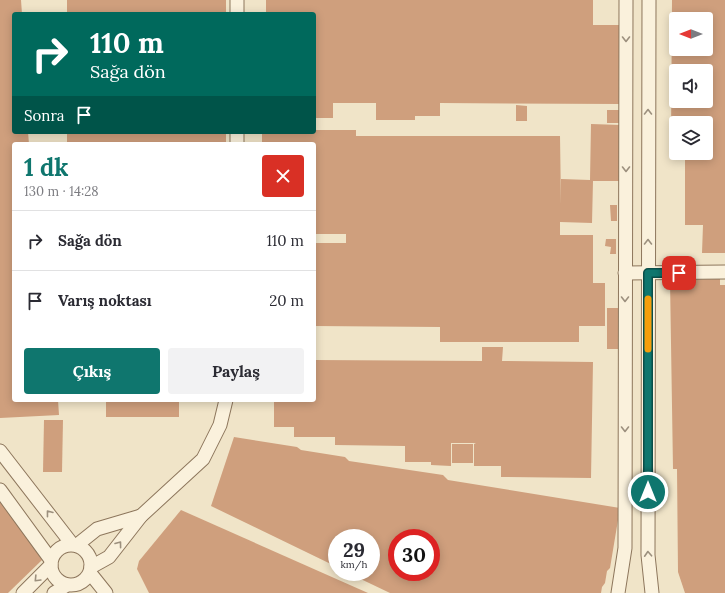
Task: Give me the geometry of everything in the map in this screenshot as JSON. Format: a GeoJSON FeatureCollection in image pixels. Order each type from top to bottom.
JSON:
{"type":"FeatureCollection","features":[{"type":"Feature","properties":{"kind":"street"},"geometry":{"type":"LineString","coordinates":[[237,0],[237,12]]}},
{"type":"Feature","properties":{"kind":"street"},"geometry":{"type":"LineString","coordinates":[[618,593],[625,548],[626,0]]}},
{"type":"Feature","properties":{"kind":"street"},"geometry":{"type":"LineString","coordinates":[[649,0],[648,555],[652,593]]}},
{"type":"Feature","properties":{"kind":"street"},"geometry":{"type":"LineString","coordinates":[[625,273],[725,272]]}},
{"type":"Feature","properties":{"kind":"street"},"geometry":{"type":"LineString","coordinates":[[54,593],[72,588],[82,582],[90,570],[109,557],[141,516],[203,459],[220,425],[226,402]]}},
{"type":"Feature","properties":{"kind":"street"},"geometry":{"type":"LineString","coordinates":[[0,451],[74,545]]}},
{"type":"Feature","properties":{"kind":"street"},"geometry":{"type":"LineString","coordinates":[[0,490],[51,562],[52,570],[57,580],[72,588]]}},
{"type":"Feature","properties":{"kind":"street"},"geometry":{"type":"LineString","coordinates":[[74,545],[97,529],[141,516]]}},
{"type":"Feature","properties":{"kind":"street"},"geometry":{"type":"LineString","coordinates":[[23,593],[51,562],[54,554],[59,548],[65,545],[82,547],[90,556],[90,570],[106,593]]}},
{"type":"Feature","properties":{"kind":"building"},"geometry":{"type":"Polygon","coordinates":[[[0,0],[21,0],[22,12],[12,12],[12,134],[28,134],[29,142],[12,142],[12,402],[58,402],[59,415],[0,418],[0,0]]]}},
{"type":"Feature","properties":{"kind":"building"},"geometry":{"type":"Polygon","coordinates":[[[67,0],[226,0],[226,12],[67,12],[67,0]]]}},
{"type":"Feature","properties":{"kind":"building"},"geometry":{"type":"Polygon","coordinates":[[[266,0],[593,0],[593,25],[621,25],[621,104],[440,103],[440,116],[415,116],[415,120],[376,120],[376,103],[333,103],[333,118],[316,118],[316,12],[266,12],[266,0]]]}},
{"type":"Feature","properties":{"kind":"building"},"geometry":{"type":"Polygon","coordinates":[[[672,0],[725,0],[725,253],[702,253],[703,225],[685,225],[685,160],[713,160],[713,116],[671,116],[671,108],[713,108],[713,64],[672,64],[672,56],[713,56],[713,12],[672,12],[672,0]]]}},
{"type":"Feature","properties":{"kind":"building"},"geometry":{"type":"Polygon","coordinates":[[[516,105],[527,106],[527,121],[516,121],[516,105]]]}},
{"type":"Feature","properties":{"kind":"building"},"geometry":{"type":"Polygon","coordinates":[[[607,110],[619,110],[619,123],[607,123],[607,110]]]}},
{"type":"Feature","properties":{"kind":"building"},"geometry":{"type":"Polygon","coordinates":[[[591,124],[621,125],[620,181],[593,181],[592,223],[560,222],[560,235],[593,235],[593,283],[605,283],[605,326],[579,326],[579,342],[440,342],[440,327],[316,326],[316,243],[346,243],[346,234],[316,234],[316,142],[262,142],[262,134],[316,134],[316,130],[356,130],[356,136],[560,136],[561,205],[561,179],[590,180],[591,124]]]}},
{"type":"Feature","properties":{"kind":"building"},"geometry":{"type":"Polygon","coordinates":[[[67,134],[226,134],[226,142],[67,142],[67,134]]]}},
{"type":"Feature","properties":{"kind":"building"},"geometry":{"type":"Polygon","coordinates":[[[610,205],[617,205],[617,221],[611,221],[610,205]]]}},
{"type":"Feature","properties":{"kind":"building"},"geometry":{"type":"Polygon","coordinates":[[[606,239],[616,239],[616,254],[610,254],[611,247],[605,246],[606,239]]]}},
{"type":"Feature","properties":{"kind":"building"},"geometry":{"type":"Polygon","coordinates":[[[720,279],[720,285],[725,285],[725,593],[685,593],[678,572],[677,469],[673,469],[670,280],[720,279]]]}},
{"type":"Feature","properties":{"kind":"building"},"geometry":{"type":"Polygon","coordinates":[[[607,308],[619,308],[619,349],[607,349],[607,308]]]}},
{"type":"Feature","properties":{"kind":"building"},"geometry":{"type":"Polygon","coordinates":[[[482,347],[503,347],[502,361],[593,362],[591,478],[501,477],[501,466],[474,466],[474,444],[476,443],[451,443],[451,466],[431,465],[431,462],[405,462],[405,446],[335,445],[335,437],[294,437],[294,427],[274,427],[274,402],[316,402],[316,360],[482,361],[482,347]]]}},
{"type":"Feature","properties":{"kind":"building"},"geometry":{"type":"Polygon","coordinates":[[[106,402],[179,402],[179,417],[106,417],[106,402]]]}},
{"type":"Feature","properties":{"kind":"building"},"geometry":{"type":"Polygon","coordinates":[[[44,420],[63,420],[62,472],[43,472],[44,420]]]}},
{"type":"Feature","properties":{"kind":"building"},"geometry":{"type":"Polygon","coordinates":[[[234,437],[297,447],[301,450],[345,457],[349,461],[443,475],[448,480],[620,508],[610,568],[607,571],[605,583],[602,587],[601,593],[390,593],[365,581],[380,581],[380,529],[328,529],[328,563],[211,506],[234,437]]]}},
{"type":"Feature","properties":{"kind":"building"},"geometry":{"type":"Polygon","coordinates":[[[452,444],[473,444],[473,463],[452,463],[452,444]]]}},
{"type":"Feature","properties":{"kind":"building"},"geometry":{"type":"Polygon","coordinates":[[[0,494],[42,560],[8,593],[0,593],[0,494]]]}},
{"type":"Feature","properties":{"kind":"building"},"geometry":{"type":"Polygon","coordinates":[[[181,510],[328,575],[328,581],[341,581],[368,593],[149,593],[137,569],[139,561],[181,510]]]}},
{"type":"Feature","properties":{"kind":"slow traffic"},"geometry":{"type":"LineString","coordinates":[[648,299],[648,349]]}},
{"type":"Feature","properties":{"kind":"route"},"geometry":{"type":"LineString","coordinates":[[648,492],[648,273],[679,273]]}}]}
